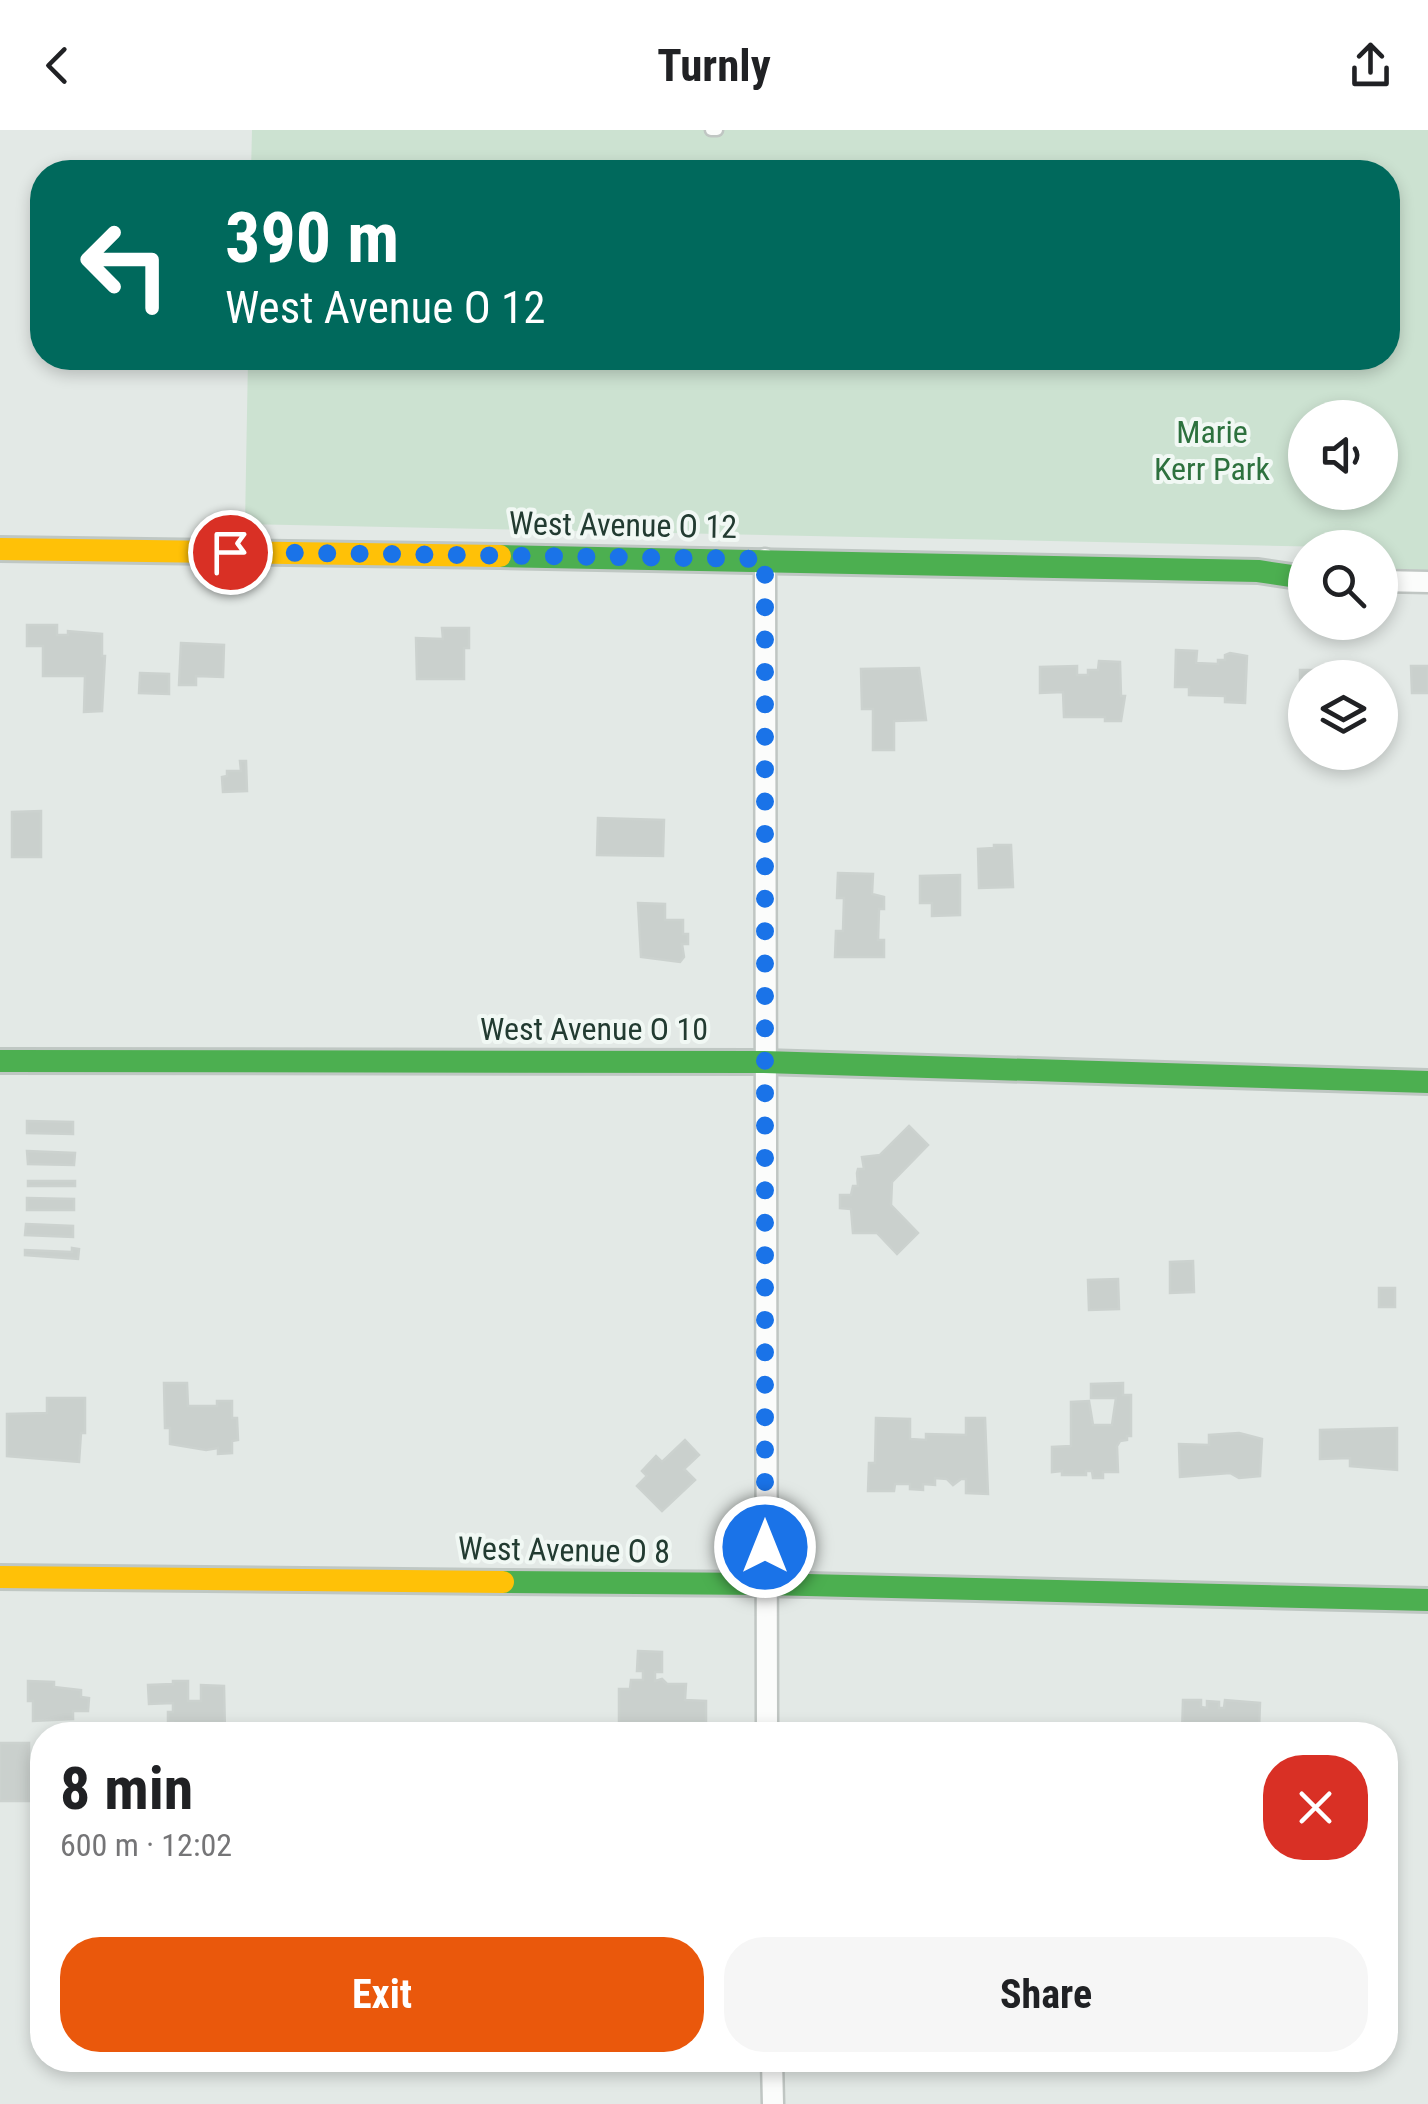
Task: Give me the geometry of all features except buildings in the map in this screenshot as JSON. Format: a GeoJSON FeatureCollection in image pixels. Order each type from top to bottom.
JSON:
{"type":"FeatureCollection","features":[{"type":"Feature","properties":{"kind":"street","name":"West Avenue O 12"},"geometry":{"type":"LineString","coordinates":[[0,549],[765,559],[1258,571],[1288,575]]}},
{"type":"Feature","properties":{"kind":"street"},"geometry":{"type":"LineString","coordinates":[[765,559],[768,1722]]}},
{"type":"Feature","properties":{"kind":"street"},"geometry":{"type":"LineString","coordinates":[[1398,581],[1428,582]]}},
{"type":"Feature","properties":{"kind":"street","name":"West Avenue O 10"},"geometry":{"type":"LineString","coordinates":[[0,1061],[764,1062],[1428,1082]]}},
{"type":"Feature","properties":{"kind":"street","name":"West Avenue O 8"},"geometry":{"type":"LineString","coordinates":[[0,1577],[765,1584],[1428,1600]]}},
{"type":"Feature","properties":{"kind":"street"},"geometry":{"type":"LineString","coordinates":[[772,2072],[773,2104]]}},
{"type":"Feature","properties":{"kind":"green space","name":"Marie Kerr Park"},"geometry":{"type":"Polygon","coordinates":[[[252,130],[1428,130],[1428,570],[1398,569],[1398,530],[1288,530],[1288,546],[245,524],[248,370],[1400,370],[1400,160],[251,160],[252,130]]]}},
{"type":"Feature","properties":{"kind":"traffic: fast"},"geometry":{"type":"LineString","coordinates":[[500,556],[1258,571],[1288,575]]}},
{"type":"Feature","properties":{"kind":"traffic: fast"},"geometry":{"type":"LineString","coordinates":[[0,1061],[764,1062],[1428,1082]]}},
{"type":"Feature","properties":{"kind":"traffic: fast"},"geometry":{"type":"LineString","coordinates":[[503,1582],[765,1584],[1428,1600]]}},
{"type":"Feature","properties":{"kind":"traffic: slow"},"geometry":{"type":"LineString","coordinates":[[0,549],[500,556]]}},
{"type":"Feature","properties":{"kind":"traffic: slow"},"geometry":{"type":"LineString","coordinates":[[0,1577],[503,1582]]}},
{"type":"Feature","properties":{"kind":"route"},"geometry":{"type":"LineString","coordinates":[[230,552],[765,559],[765,1547]]}}]}
